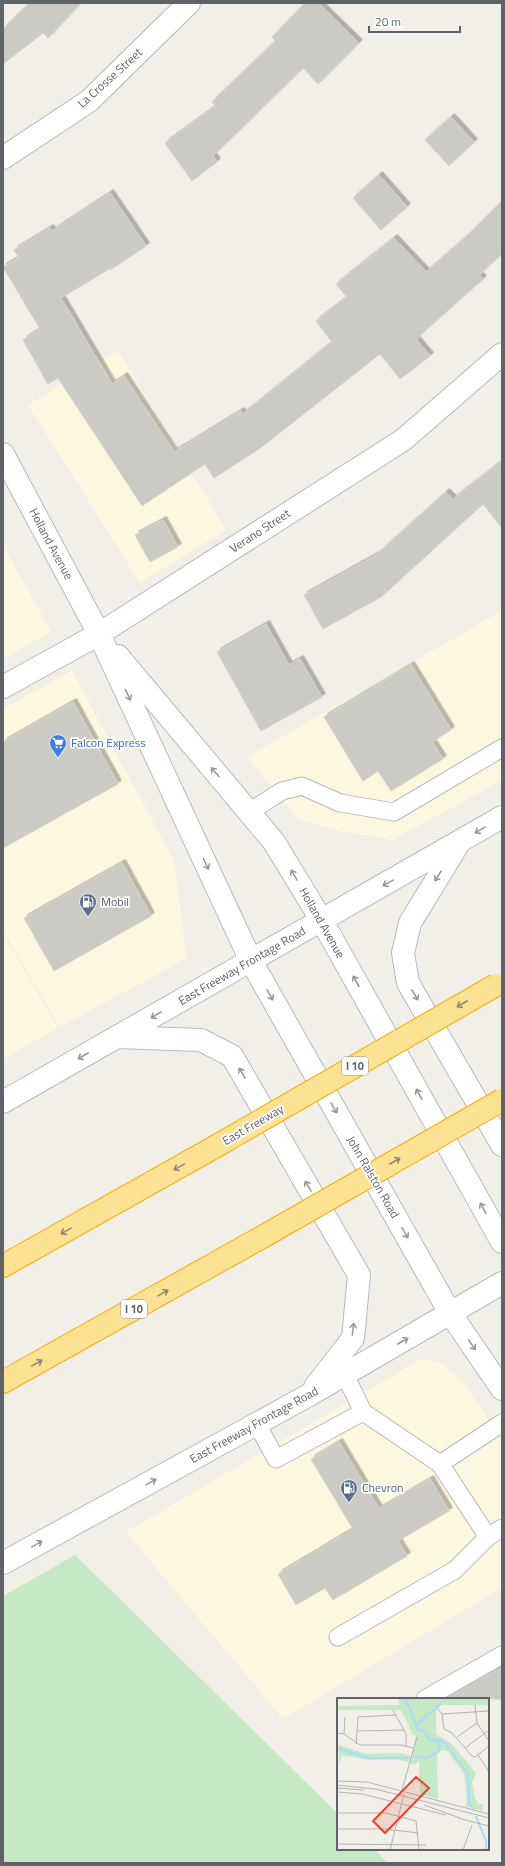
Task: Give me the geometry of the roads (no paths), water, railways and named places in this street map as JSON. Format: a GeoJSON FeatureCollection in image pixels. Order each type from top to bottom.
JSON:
{"type":"FeatureCollection","features":[{"type":"Feature","properties":{"kind":"highway","name":"East Freeway"},"geometry":{"type":"LineString","coordinates":[[3,1266],[213,1148],[499,983]]}},
{"type":"Feature","properties":{"kind":"highway","name":"I 10"},"geometry":{"type":"LineString","coordinates":[[3,1382],[264,1236],[502,1100]]}},
{"type":"Feature","properties":{"kind":"main road","name":"La Crosse Street"},"geometry":{"type":"LineString","coordinates":[[3,158],[89,101],[189,3]]}},
{"type":"Feature","properties":{"kind":"main road","name":"Verano Street"},"geometry":{"type":"LineString","coordinates":[[3,687],[99,634],[403,440],[502,354]]}},
{"type":"Feature","properties":{"kind":"main road","name":"Holland Avenue"},"geometry":{"type":"LineString","coordinates":[[3,454],[99,634],[251,961]]}},
{"type":"Feature","properties":{"kind":"main road","name":"Holland Avenue"},"geometry":{"type":"LineString","coordinates":[[99,634],[274,842],[322,921],[502,1242]]}},
{"type":"Feature","properties":{"kind":"main road","name":"East Freeway Frontage Road"},"geometry":{"type":"LineString","coordinates":[[3,1102],[502,818]]}},
{"type":"Feature","properties":{"kind":"main road"},"geometry":{"type":"LineString","coordinates":[[458,843],[410,923],[402,953],[408,982],[502,1145]]}},
{"type":"Feature","properties":{"kind":"main road","name":"John Ralston Road"},"geometry":{"type":"LineString","coordinates":[[251,961],[450,1313],[502,1388]]}},
{"type":"Feature","properties":{"kind":"main road"},"geometry":{"type":"LineString","coordinates":[[117,1037],[201,1040],[232,1056],[359,1275],[353,1338],[341,1366]]}},
{"type":"Feature","properties":{"kind":"main road"},"geometry":{"type":"LineString","coordinates":[[341,1366],[450,1313],[502,1283]]}},
{"type":"Feature","properties":{"kind":"main road","name":"East Freeway Frontage Road"},"geometry":{"type":"LineString","coordinates":[[3,1563],[309,1396],[341,1366]]}},
{"type":"Feature","properties":{"kind":"lane"},"geometry":{"type":"LineString","coordinates":[[249,812],[282,791],[302,786],[340,803],[394,812],[502,748]]}},
{"type":"Feature","properties":{"kind":"lane"},"geometry":{"type":"LineString","coordinates":[[338,1637],[455,1570],[495,1532],[440,1464],[363,1412],[341,1366]]}},
{"type":"Feature","properties":{"kind":"lane"},"geometry":{"type":"LineString","coordinates":[[257,1424],[276,1459],[363,1412]]}},
{"type":"Feature","properties":{"kind":"lane"},"geometry":{"type":"LineString","coordinates":[[440,1464],[502,1423]]}},
{"type":"Feature","properties":{"kind":"lane"},"geometry":{"type":"LineString","coordinates":[[427,1698],[502,1655]]}},
{"type":"Feature","properties":{"kind":"place","name":"Falcon Express"},"geometry":{"type":"Point","coordinates":[58,758]}},
{"type":"Feature","properties":{"kind":"place","name":"Mobil"},"geometry":{"type":"Point","coordinates":[88,917]}},
{"type":"Feature","properties":{"kind":"place","name":"Chevron"},"geometry":{"type":"Point","coordinates":[349,1503]}}]}
